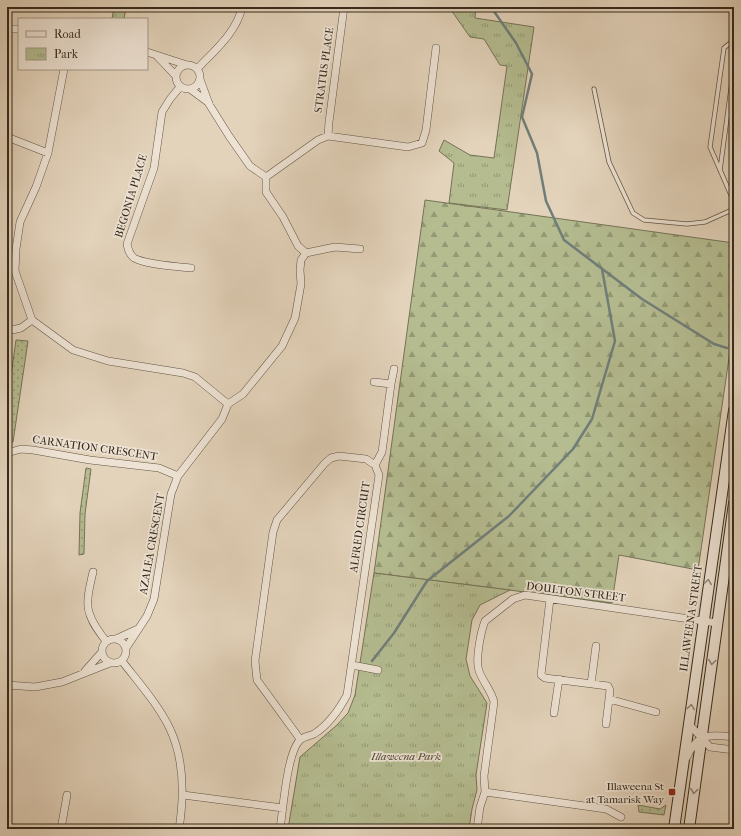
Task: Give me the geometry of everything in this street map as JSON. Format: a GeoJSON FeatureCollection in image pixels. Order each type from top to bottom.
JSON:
{"type":"FeatureCollection","features":[{"type":"Feature","properties":{"kind":"main road","name":"ILLAWEENA STREET"},"geometry":{"type":"LineString","coordinates":[[674,829],[734,410]]}},
{"type":"Feature","properties":{"kind":"main road"},"geometry":{"type":"LineString","coordinates":[[689,829],[734,503]]}},
{"type":"Feature","properties":{"kind":"street"},"geometry":{"type":"LineString","coordinates":[[197,69],[229,35],[241,14],[242,7]]}},
{"type":"Feature","properties":{"kind":"street","name":"STRATUS PLACE"},"geometry":{"type":"LineString","coordinates":[[328,136],[344,7]]}},
{"type":"Feature","properties":{"kind":"street"},"geometry":{"type":"LineString","coordinates":[[7,29],[18,29]]}},
{"type":"Feature","properties":{"kind":"street"},"geometry":{"type":"LineString","coordinates":[[266,177],[318,140],[328,136],[408,146],[422,143],[426,130],[436,48]]}},
{"type":"Feature","properties":{"kind":"street"},"geometry":{"type":"LineString","coordinates":[[148,52],[197,69]]}},
{"type":"Feature","properties":{"kind":"street"},"geometry":{"type":"LineString","coordinates":[[157,56],[176,76],[180,87],[190,89],[209,104]]}},
{"type":"Feature","properties":{"kind":"street"},"geometry":{"type":"LineString","coordinates":[[176,76],[181,68],[187,65]]}},
{"type":"Feature","properties":{"kind":"street"},"geometry":{"type":"LineString","coordinates":[[197,69],[209,104],[250,166],[266,177]]}},
{"type":"Feature","properties":{"kind":"street"},"geometry":{"type":"LineString","coordinates":[[64,70],[48,153],[36,186],[20,222],[16,249],[15,271],[32,320],[73,350],[108,361],[183,373],[195,377],[228,404]]}},
{"type":"Feature","properties":{"kind":"street"},"geometry":{"type":"LineString","coordinates":[[190,89],[197,86],[200,79]]}},
{"type":"Feature","properties":{"kind":"street","name":"BEGONIA PLACE"},"geometry":{"type":"LineString","coordinates":[[180,87],[170,98],[162,112],[154,168],[127,244],[129,252],[133,257],[142,261],[191,268]]}},
{"type":"Feature","properties":{"kind":"street"},"geometry":{"type":"LineString","coordinates":[[7,137],[48,153]]}},
{"type":"Feature","properties":{"kind":"street"},"geometry":{"type":"LineString","coordinates":[[266,177],[266,192],[283,217],[298,246],[306,253],[335,247],[360,249]]}},
{"type":"Feature","properties":{"kind":"street","name":"AZALEA CRESCENT"},"geometry":{"type":"LineString","coordinates":[[126,648],[147,616],[154,599],[171,494],[178,476],[222,419],[228,404],[243,394],[282,346],[295,318],[301,284],[301,260],[306,253]]}},
{"type":"Feature","properties":{"kind":"street"},"geometry":{"type":"LineString","coordinates":[[7,331],[20,328],[32,320]]}},
{"type":"Feature","properties":{"kind":"street"},"geometry":{"type":"LineString","coordinates":[[280,829],[294,748],[300,739],[257,680],[255,661],[273,532],[278,520],[325,463],[331,458],[338,456],[366,459],[375,465],[382,452],[394,369]]}},
{"type":"Feature","properties":{"kind":"street"},"geometry":{"type":"LineString","coordinates":[[374,382],[391,384]]}},
{"type":"Feature","properties":{"kind":"street","name":"CARNATION CRESCENT"},"geometry":{"type":"LineString","coordinates":[[7,454],[21,449],[33,450],[90,460],[159,468],[178,476]]}},
{"type":"Feature","properties":{"kind":"street","name":"ALFRED CIRCUIT"},"geometry":{"type":"LineString","coordinates":[[300,739],[314,734],[338,712],[347,695],[379,475],[375,465]]}},
{"type":"Feature","properties":{"kind":"street"},"geometry":{"type":"LineString","coordinates":[[92,572],[87,604],[89,617],[106,641]]}},
{"type":"Feature","properties":{"kind":"street","name":"DOULTON STREET"},"geometry":{"type":"LineString","coordinates":[[477,829],[480,807],[485,792],[484,776],[494,702],[492,693],[479,671],[478,663],[485,621],[519,596],[525,595],[717,623]]}},
{"type":"Feature","properties":{"kind":"street"},"geometry":{"type":"LineString","coordinates":[[550,599],[540,670],[541,675],[545,678],[608,686],[610,690],[606,724]]}},
{"type":"Feature","properties":{"kind":"street"},"geometry":{"type":"LineString","coordinates":[[84,672],[101,653],[102,646],[106,641],[116,639],[138,629]]}},
{"type":"Feature","properties":{"kind":"street"},"geometry":{"type":"LineString","coordinates":[[7,685],[35,687],[62,682],[84,672],[110,663],[122,661],[126,655],[126,648],[122,642],[116,639]]}},
{"type":"Feature","properties":{"kind":"street"},"geometry":{"type":"LineString","coordinates":[[591,684],[596,646]]}},
{"type":"Feature","properties":{"kind":"street"},"geometry":{"type":"LineString","coordinates":[[101,653],[104,659],[110,663]]}},
{"type":"Feature","properties":{"kind":"street"},"geometry":{"type":"LineString","coordinates":[[122,661],[158,709],[170,730],[178,757],[183,795],[180,829]]}},
{"type":"Feature","properties":{"kind":"street"},"geometry":{"type":"LineString","coordinates":[[352,666],[378,670]]}},
{"type":"Feature","properties":{"kind":"street"},"geometry":{"type":"LineString","coordinates":[[554,713],[559,680]]}},
{"type":"Feature","properties":{"kind":"street"},"geometry":{"type":"LineString","coordinates":[[609,699],[656,712]]}},
{"type":"Feature","properties":{"kind":"street"},"geometry":{"type":"LineString","coordinates":[[704,718],[712,734]]}},
{"type":"Feature","properties":{"kind":"street"},"geometry":{"type":"LineString","coordinates":[[688,723],[701,739],[710,747],[734,750]]}},
{"type":"Feature","properties":{"kind":"street"},"geometry":{"type":"LineString","coordinates":[[682,769],[692,746],[701,739],[712,734],[734,737]]}},
{"type":"Feature","properties":{"kind":"street"},"geometry":{"type":"LineString","coordinates":[[698,757],[710,747]]}},
{"type":"Feature","properties":{"kind":"street"},"geometry":{"type":"LineString","coordinates":[[485,792],[606,809],[621,817]]}},
{"type":"Feature","properties":{"kind":"street"},"geometry":{"type":"LineString","coordinates":[[61,829],[67,795]]}},
{"type":"Feature","properties":{"kind":"street"},"geometry":{"type":"LineString","coordinates":[[183,795],[283,808]]}},
{"type":"Feature","properties":{"kind":"lane"},"geometry":{"type":"LineString","coordinates":[[734,40],[724,48],[710,148],[734,202]]}},
{"type":"Feature","properties":{"kind":"lane"},"geometry":{"type":"LineString","coordinates":[[720,171],[734,66]]}},
{"type":"Feature","properties":{"kind":"lane"},"geometry":{"type":"LineString","coordinates":[[594,89],[609,162],[633,213],[644,220],[687,224],[706,222],[734,209]]}},
{"type":"Feature","properties":{"kind":"green space"},"geometry":{"type":"Polygon","coordinates":[[[114,7],[126,7],[124,18],[112,18],[114,7]]]}},
{"type":"Feature","properties":{"kind":"green space"},"geometry":{"type":"Polygon","coordinates":[[[449,7],[476,7],[475,18],[534,27],[507,210],[449,203],[454,163],[439,151],[444,140],[470,155],[494,158],[507,66],[500,65],[484,39],[470,37],[449,7]]]}},
{"type":"Feature","properties":{"kind":"green space"},"geometry":{"type":"Polygon","coordinates":[[[425,200],[734,243],[734,324],[698,570],[619,555],[612,603],[374,573],[425,200]]]}},
{"type":"Feature","properties":{"kind":"green space"},"geometry":{"type":"Polygon","coordinates":[[[16,340],[28,341],[13,442],[7,440],[7,404],[16,340]]]}},
{"type":"Feature","properties":{"kind":"green space"},"geometry":{"type":"Polygon","coordinates":[[[86,468],[91,469],[85,514],[84,554],[79,555],[80,513],[86,468]]]}},
{"type":"Feature","properties":{"kind":"green space","name":"Illaweena Park"},"geometry":{"type":"Polygon","coordinates":[[[374,573],[510,590],[480,605],[472,620],[466,659],[470,676],[487,703],[476,775],[477,790],[469,829],[288,829],[300,757],[337,725],[348,713],[355,695],[374,573]]]}},
{"type":"Feature","properties":{"kind":"green space"},"geometry":{"type":"Polygon","coordinates":[[[638,805],[660,809],[666,805],[664,815],[639,812],[638,805]]]}},
{"type":"Feature","properties":{"kind":"waterway"},"geometry":{"type":"LineString","coordinates":[[491,7],[516,43],[532,74],[522,117],[537,153],[546,201],[564,240],[642,299],[714,344],[727,348]]}},
{"type":"Feature","properties":{"kind":"waterway"},"geometry":{"type":"LineString","coordinates":[[372,661],[394,633],[427,581],[509,516],[573,449],[592,419],[615,341],[602,269]]}},
{"type":"Feature","properties":{"kind":"place","name":"Illaweena St at Tamarisk Way"},"geometry":{"type":"Point","coordinates":[672,792]}}]}
